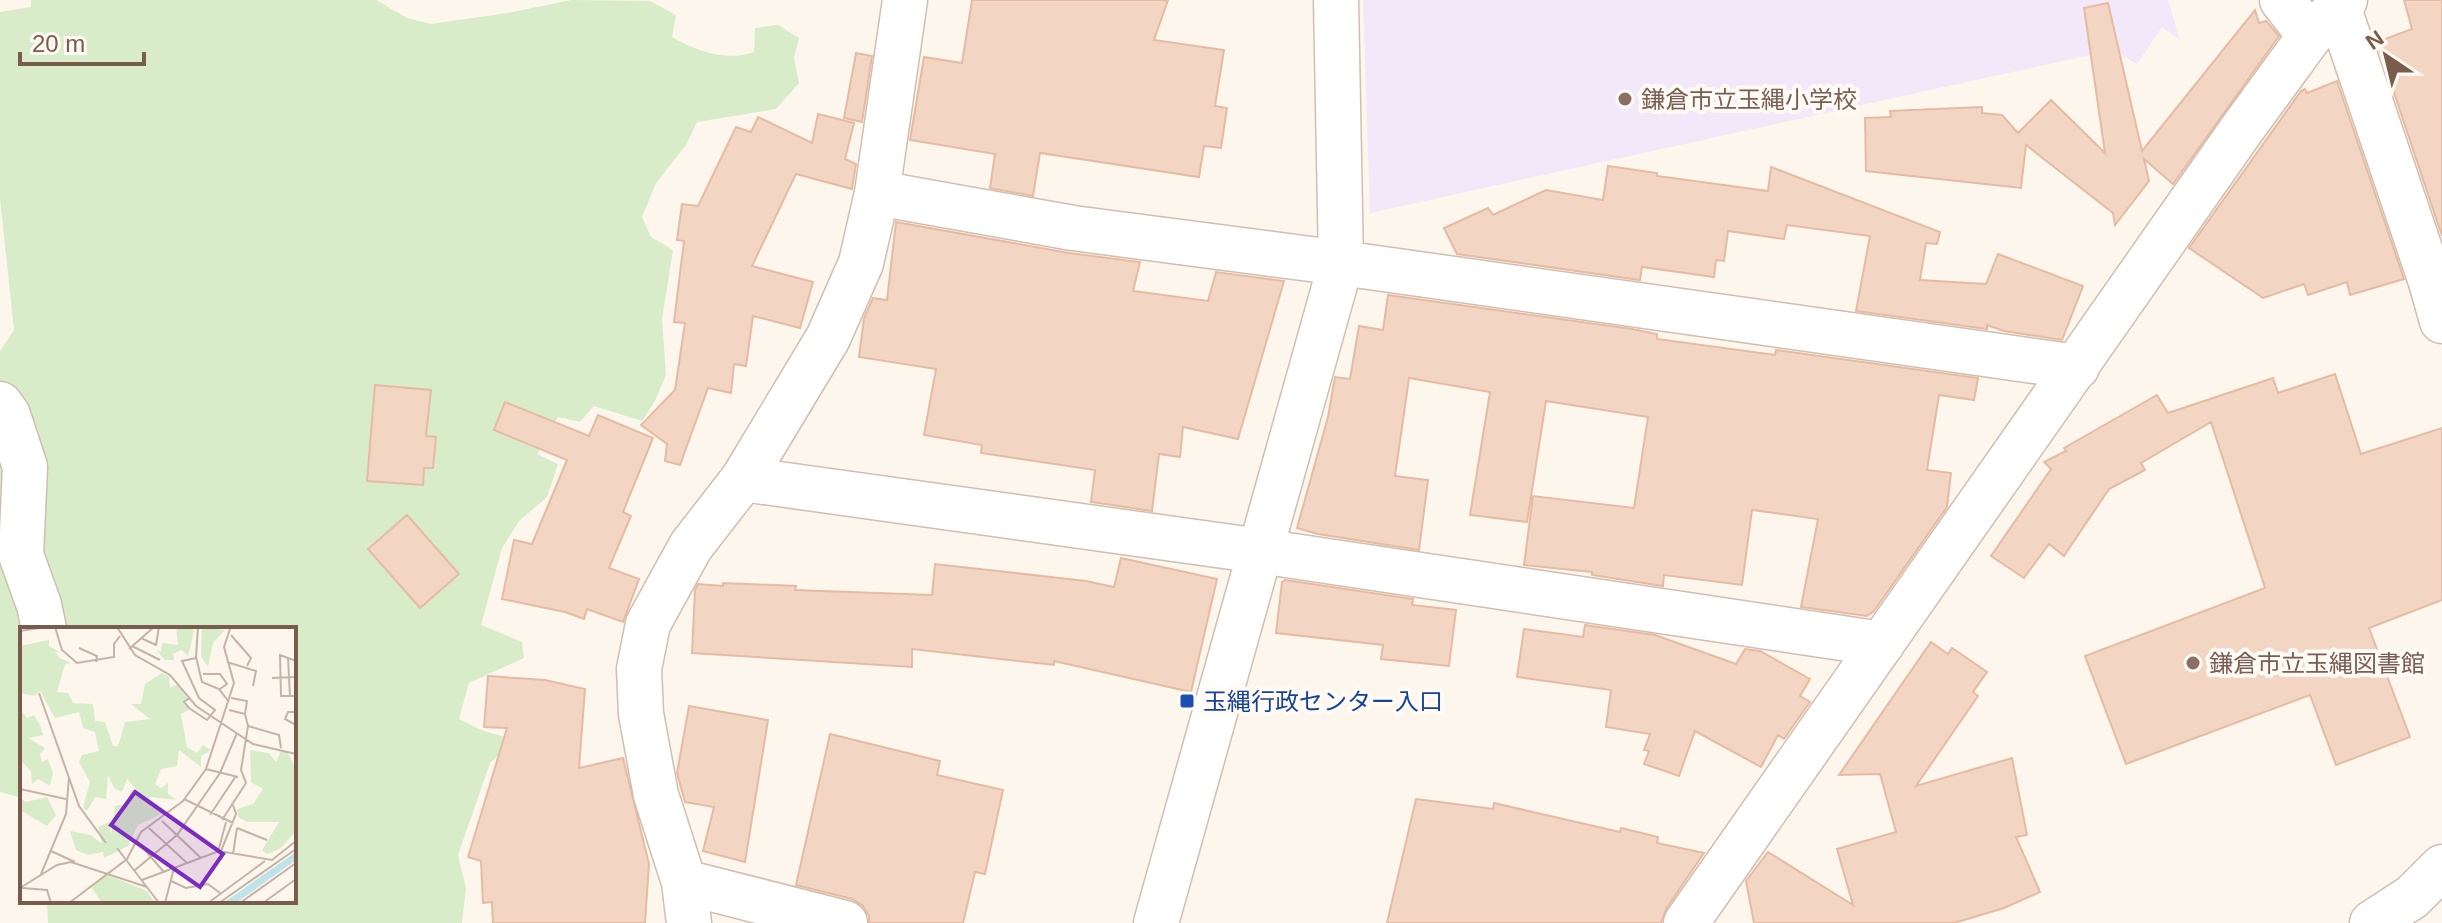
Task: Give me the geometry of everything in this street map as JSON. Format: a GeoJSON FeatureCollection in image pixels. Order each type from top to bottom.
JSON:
{"type":"FeatureCollection","features":[{"type":"Feature","properties":{"kind":"street"},"geometry":{"type":"LineString","coordinates":[[845,923],[686,902],[648,761],[639,669],[648,624],[668,584],[691,546],[743,479],[828,338],[861,263],[877,193],[905,0]]}},
{"type":"Feature","properties":{"kind":"street"},"geometry":{"type":"LineString","coordinates":[[1156,923],[1341,263],[1336,0]]}},
{"type":"Feature","properties":{"kind":"street"},"geometry":{"type":"LineString","coordinates":[[2282,0],[2331,14]]}},
{"type":"Feature","properties":{"kind":"street"},"geometry":{"type":"LineString","coordinates":[[2331,14],[2431,282],[2442,321]]}},
{"type":"Feature","properties":{"kind":"street"},"geometry":{"type":"LineString","coordinates":[[1707,914],[1882,644],[2242,129],[2331,14]]}},
{"type":"Feature","properties":{"kind":"street"},"geometry":{"type":"LineString","coordinates":[[877,193],[1073,228],[2077,367]]}},
{"type":"Feature","properties":{"kind":"street"},"geometry":{"type":"LineString","coordinates":[[0,404],[8,415],[25,467],[21,555],[44,627]]}},
{"type":"Feature","properties":{"kind":"street"},"geometry":{"type":"LineString","coordinates":[[743,479],[1260,551],[1882,644]]}},
{"type":"Feature","properties":{"kind":"street"},"geometry":{"type":"LineString","coordinates":[[2372,923],[2412,897],[2442,867]]}},
{"type":"Feature","properties":{"kind":"shaded area","name":"鎌倉市立玉縄小学校"},"geometry":{"type":"Polygon","coordinates":[[[1363,0],[2168,0],[2180,40],[2162,27],[2137,64],[2113,50],[1370,213],[1363,0]]]}},
{"type":"Feature","properties":{"kind":"green space"},"geometry":{"type":"Polygon","coordinates":[[[31,0],[376,0],[407,18],[431,24],[571,0],[650,1],[676,15],[672,37],[712,54],[733,56],[754,52],[755,28],[778,25],[799,38],[794,58],[799,83],[776,109],[697,122],[686,145],[656,183],[642,217],[651,237],[673,250],[662,319],[666,375],[655,401],[642,421],[594,406],[580,422],[558,417],[537,454],[558,464],[547,497],[519,521],[502,548],[481,625],[522,642],[524,658],[469,683],[459,719],[481,730],[515,740],[490,763],[458,855],[466,888],[462,923],[48,923],[47,903],[296,903],[296,627],[20,627],[20,797],[0,792],[0,351],[14,330],[0,198],[0,12],[31,7],[31,0]]]}},
{"type":"Feature","properties":{"kind":"building"},"geometry":{"type":"Polygon","coordinates":[[[972,0],[1168,0],[1154,40],[1224,50],[1215,106],[1227,108],[1221,148],[1204,146],[1199,177],[1040,153],[1033,196],[990,188],[995,154],[910,140],[924,57],[962,63],[972,0]]]}},
{"type":"Feature","properties":{"kind":"building"},"geometry":{"type":"Polygon","coordinates":[[[2404,0],[2442,0],[2442,236],[2377,42],[2412,29],[2404,0]]]}},
{"type":"Feature","properties":{"kind":"building"},"geometry":{"type":"Polygon","coordinates":[[[2108,3],[2142,151],[2255,10],[2259,23],[2266,21],[2279,36],[2173,184],[2144,159],[2149,181],[2115,225],[2113,213],[2026,145],[2021,188],[1866,171],[1865,118],[1891,117],[1890,111],[1982,107],[1982,113],[2002,115],[2018,133],[2051,100],[2105,153],[2084,8],[2108,3]]]}},
{"type":"Feature","properties":{"kind":"building"},"geometry":{"type":"Polygon","coordinates":[[[856,53],[872,56],[862,122],[844,118],[856,53]]]}},
{"type":"Feature","properties":{"kind":"building"},"geometry":{"type":"Polygon","coordinates":[[[2337,81],[2404,279],[2350,295],[2347,282],[2308,295],[2304,284],[2263,298],[2189,248],[2301,91],[2305,89],[2307,93],[2337,81]]]}},
{"type":"Feature","properties":{"kind":"building"},"geometry":{"type":"Polygon","coordinates":[[[818,114],[854,123],[845,159],[856,164],[852,189],[796,174],[752,266],[813,282],[800,328],[753,316],[746,366],[734,364],[731,393],[708,388],[680,465],[665,461],[667,444],[641,425],[675,390],[685,323],[674,322],[684,241],[677,240],[682,204],[698,206],[736,127],[751,132],[758,117],[812,143],[818,114]]]}},
{"type":"Feature","properties":{"kind":"building"},"geometry":{"type":"Polygon","coordinates":[[[1608,166],[1768,191],[1771,167],[1940,232],[1937,244],[1926,243],[1920,280],[1986,284],[1998,254],[2083,286],[2062,340],[2004,331],[1987,325],[1987,329],[1856,311],[1870,236],[1787,225],[1784,239],[1728,231],[1724,261],[1716,260],[1714,277],[1642,267],[1640,280],[1457,254],[1444,228],[1488,208],[1493,215],[1546,190],[1603,200],[1608,166]]]}},
{"type":"Feature","properties":{"kind":"building"},"geometry":{"type":"Polygon","coordinates":[[[896,222],[1069,253],[1140,262],[1133,291],[1208,301],[1216,272],[1284,281],[1238,439],[1183,427],[1180,457],[1159,454],[1152,511],[1091,502],[1095,470],[981,453],[982,445],[924,435],[936,369],[859,357],[864,318],[873,298],[887,300],[896,222]]]}},
{"type":"Feature","properties":{"kind":"building"},"geometry":{"type":"Polygon","coordinates":[[[1388,295],[1632,329],[1657,334],[1657,339],[1775,355],[1776,350],[1978,378],[1974,400],[1939,395],[1927,470],[1951,473],[1947,507],[1874,611],[1867,616],[1801,607],[1818,519],[1752,510],[1742,585],[1664,575],[1663,586],[1592,575],[1592,572],[1524,565],[1533,496],[1634,508],[1648,417],[1546,401],[1527,522],[1470,515],[1490,392],[1409,378],[1395,476],[1428,480],[1419,550],[1297,528],[1328,417],[1335,377],[1350,379],[1359,326],[1383,330],[1388,295]]]}},
{"type":"Feature","properties":{"kind":"building"},"geometry":{"type":"Polygon","coordinates":[[[2335,374],[2361,454],[2442,428],[2442,600],[2369,628],[2410,737],[2336,765],[2310,695],[2126,764],[2085,656],[2265,588],[2211,422],[2141,463],[2145,470],[2109,489],[2064,556],[2049,544],[2024,578],[1991,556],[2051,469],[2044,462],[2157,395],[2168,413],[2273,378],[2278,393],[2335,374]]]}},
{"type":"Feature","properties":{"kind":"building"},"geometry":{"type":"Polygon","coordinates":[[[375,385],[431,390],[426,436],[436,437],[433,468],[424,468],[423,485],[367,481],[375,385]]]}},
{"type":"Feature","properties":{"kind":"building"},"geometry":{"type":"Polygon","coordinates":[[[505,402],[589,436],[598,415],[653,438],[623,512],[631,516],[609,568],[639,579],[623,622],[587,609],[584,619],[502,599],[514,540],[532,544],[567,460],[494,430],[505,402]]]}},
{"type":"Feature","properties":{"kind":"building"},"geometry":{"type":"Polygon","coordinates":[[[407,515],[459,574],[420,608],[368,549],[407,515]]]}},
{"type":"Feature","properties":{"kind":"building"},"geometry":{"type":"Polygon","coordinates":[[[1121,558],[1217,579],[1191,692],[1054,661],[1054,665],[912,649],[912,667],[692,653],[695,590],[698,584],[796,586],[795,590],[932,595],[935,564],[1114,587],[1121,558]]]}},
{"type":"Feature","properties":{"kind":"building"},"geometry":{"type":"Polygon","coordinates":[[[1282,582],[1413,599],[1412,605],[1456,610],[1449,666],[1381,659],[1383,645],[1276,633],[1282,582]]]}},
{"type":"Feature","properties":{"kind":"building"},"geometry":{"type":"Polygon","coordinates":[[[1585,625],[1655,635],[1736,664],[1745,649],[1760,651],[1810,679],[1800,696],[1810,702],[1784,739],[1778,735],[1761,767],[1695,731],[1679,776],[1644,764],[1649,751],[1644,750],[1650,734],[1606,727],[1611,690],[1517,677],[1524,629],[1583,637],[1585,625]]]}},
{"type":"Feature","properties":{"kind":"building"},"geometry":{"type":"Polygon","coordinates":[[[1931,642],[1948,654],[1952,648],[1987,672],[1973,692],[1978,696],[1916,786],[2012,758],[2027,835],[2016,837],[2040,892],[2004,908],[1954,923],[1754,923],[1746,881],[1768,852],[1853,905],[1837,849],[1896,832],[1880,774],[1839,775],[1931,642]]]}},
{"type":"Feature","properties":{"kind":"building"},"geometry":{"type":"Polygon","coordinates":[[[488,676],[545,680],[585,689],[579,768],[623,758],[649,864],[645,923],[493,923],[492,902],[483,903],[481,861],[468,857],[507,728],[484,727],[488,676]]]}},
{"type":"Feature","properties":{"kind":"building"},"geometry":{"type":"Polygon","coordinates":[[[689,706],[768,720],[745,862],[703,851],[714,807],[685,802],[677,773],[689,706]]]}},
{"type":"Feature","properties":{"kind":"building"},"geometry":{"type":"Polygon","coordinates":[[[830,734],[940,761],[937,775],[1003,790],[985,874],[975,872],[963,923],[869,923],[863,906],[852,899],[796,885],[830,734]]]}},
{"type":"Feature","properties":{"kind":"building"},"geometry":{"type":"Polygon","coordinates":[[[1416,799],[1493,809],[1494,803],[1620,832],[1621,828],[1658,837],[1657,843],[1704,853],[1666,909],[1661,923],[1387,923],[1416,799]]]}},
{"type":"Feature","properties":{"kind":"place","name":"鎌倉市立玉縄小学校"},"geometry":{"type":"Point","coordinates":[1625,99]}},
{"type":"Feature","properties":{"kind":"place","name":"鎌倉市立玉縄図書館"},"geometry":{"type":"Point","coordinates":[2193,663]}},
{"type":"Feature","properties":{"kind":"place","name":"玉縄行政センター入口"},"geometry":{"type":"Point","coordinates":[1187,701]}}]}
